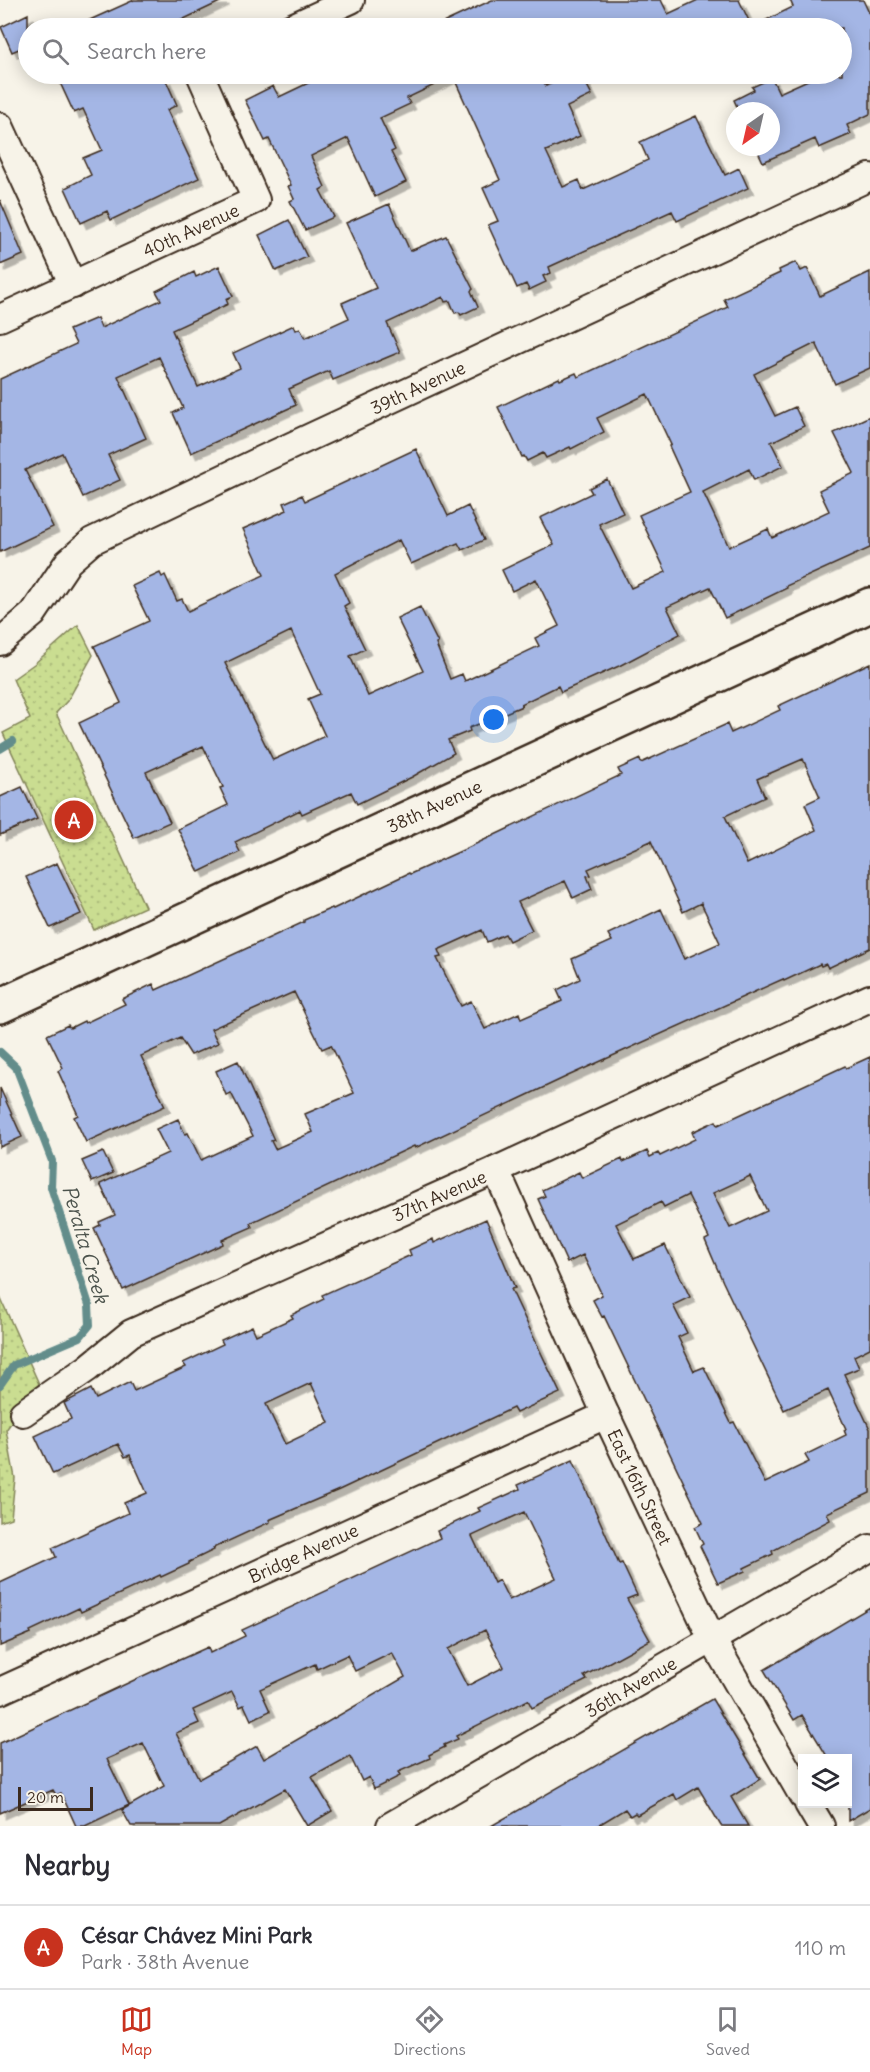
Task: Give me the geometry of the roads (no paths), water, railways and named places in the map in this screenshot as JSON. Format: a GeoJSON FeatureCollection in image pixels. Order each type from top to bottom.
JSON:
{"type":"FeatureCollection","features":[{"type":"Feature","properties":{"kind":"street"},"geometry":{"type":"LineString","coordinates":[[312,18],[351,0]]}},
{"type":"Feature","properties":{"kind":"street","name":"40th Avenue"},"geometry":{"type":"LineString","coordinates":[[0,318],[256,200],[204,84]]}},
{"type":"Feature","properties":{"kind":"street"},"geometry":{"type":"LineString","coordinates":[[0,126],[73,285]]}},
{"type":"Feature","properties":{"kind":"street","name":"39th Avenue"},"geometry":{"type":"LineString","coordinates":[[3,631],[33,614],[68,562],[92,541],[870,177]]}},
{"type":"Feature","properties":{"kind":"street","name":"38th Avenue"},"geometry":{"type":"LineString","coordinates":[[0,1006],[870,605]]}},
{"type":"Feature","properties":{"kind":"street","name":"37th Avenue"},"geometry":{"type":"LineString","coordinates":[[23,1413],[88,1368],[131,1333],[496,1170],[870,998]]}},
{"type":"Feature","properties":{"kind":"street","name":"East 16th Street"},"geometry":{"type":"LineString","coordinates":[[496,1170],[606,1415],[713,1641],[798,1787]]}},
{"type":"Feature","properties":{"kind":"street","name":"Bridge Avenue"},"geometry":{"type":"LineString","coordinates":[[0,1691],[606,1415]]}},
{"type":"Feature","properties":{"kind":"street","name":"36th Avenue"},"geometry":{"type":"LineString","coordinates":[[390,1826],[870,1548]]}},
{"type":"Feature","properties":{"kind":"street"},"geometry":{"type":"LineString","coordinates":[[811,1808],[821,1826]]}},
{"type":"Feature","properties":{"kind":"waterway","name":"Peralta Creek"},"geometry":{"type":"LineString","coordinates":[[0,749],[13,741]]}},
{"type":"Feature","properties":{"kind":"waterway","name":"Peralta Creek"},"geometry":{"type":"LineString","coordinates":[[0,1052],[16,1067],[52,1161],[51,1187],[89,1305],[90,1325],[80,1337],[14,1365],[0,1385]]}},
{"type":"Feature","properties":{"kind":"place","name":"César Chávez Mini Park"},"geometry":{"type":"Point","coordinates":[74,820]}}]}
